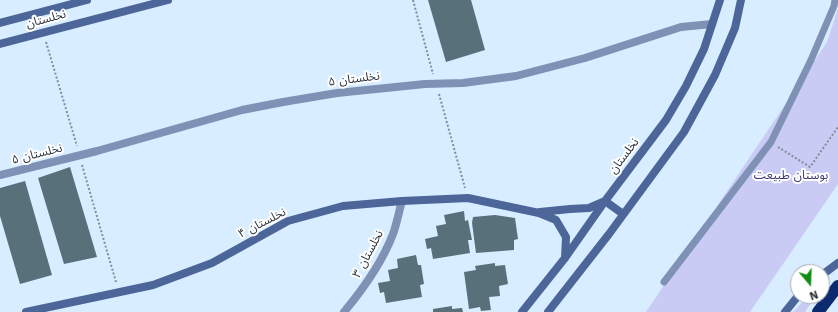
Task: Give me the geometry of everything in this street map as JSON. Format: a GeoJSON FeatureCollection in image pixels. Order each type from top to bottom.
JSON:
{"type":"FeatureCollection","features":[{"type":"Feature","properties":{"kind":"highway"},"geometry":{"type":"LineString","coordinates":[[818,312],[838,286]]}},
{"type":"Feature","properties":{"kind":"street","name":"نخلستان"},"geometry":{"type":"LineString","coordinates":[[0,23],[87,0]]}},
{"type":"Feature","properties":{"kind":"street","name":"نخلستان"},"geometry":{"type":"LineString","coordinates":[[0,44],[168,0]]}},
{"type":"Feature","properties":{"kind":"street","name":"نخلستان"},"geometry":{"type":"LineString","coordinates":[[522,312],[666,120],[686,86],[704,49],[720,0]]}},
{"type":"Feature","properties":{"kind":"street"},"geometry":{"type":"LineString","coordinates":[[548,312],[684,132],[715,75],[735,28],[741,0]]}},
{"type":"Feature","properties":{"kind":"street","name":"نخلستان ۵"},"geometry":{"type":"LineString","coordinates":[[0,175],[97,151],[242,110],[337,93],[383,88],[463,83],[516,76],[585,58],[681,27],[712,24]]}},
{"type":"Feature","properties":{"kind":"street","name":"نخلستان ۴"},"geometry":{"type":"LineString","coordinates":[[26,312],[153,285],[212,263],[288,221],[343,206],[402,200],[468,198],[540,213]]}},
{"type":"Feature","properties":{"kind":"street","name":"نخلستان ۳"},"geometry":{"type":"LineString","coordinates":[[344,312],[362,290],[379,264],[393,234],[402,200]]}},
{"type":"Feature","properties":{"kind":"street"},"geometry":{"type":"LineString","coordinates":[[540,213],[589,208],[605,201],[623,214]]}},
{"type":"Feature","properties":{"kind":"street"},"geometry":{"type":"LineString","coordinates":[[540,213],[556,220],[566,237],[564,258]]}},
{"type":"Feature","properties":{"kind":"street"},"geometry":{"type":"LineString","coordinates":[[830,268],[838,262]]}},
{"type":"Feature","properties":{"kind":"street"},"geometry":{"type":"LineString","coordinates":[[785,312],[792,304]]}},
{"type":"Feature","properties":{"kind":"lane"},"geometry":{"type":"LineString","coordinates":[[664,282],[771,142],[811,60],[834,6],[835,0]]}},
{"type":"Feature","properties":{"kind":"path"},"geometry":{"type":"LineString","coordinates":[[413,0],[468,198]]}},
{"type":"Feature","properties":{"kind":"path"},"geometry":{"type":"LineString","coordinates":[[771,142],[810,167],[838,127]]}},
{"type":"Feature","properties":{"kind":"green space","name":"بوستان طبیعت"},"geometry":{"type":"Polygon","coordinates":[[[838,8],[838,184],[750,312],[646,312],[827,42],[838,8]]]}},
{"type":"Feature","properties":{"kind":"green space"},"geometry":{"type":"Polygon","coordinates":[[[800,304],[810,304],[805,312],[793,312],[800,304]]]}},
{"type":"Feature","properties":{"kind":"building"},"geometry":{"type":"Polygon","coordinates":[[[428,0],[471,0],[485,50],[446,62],[428,0]]]}},
{"type":"Feature","properties":{"kind":"building"},"geometry":{"type":"Polygon","coordinates":[[[70,167],[97,257],[64,264],[38,178],[70,167]]]}},
{"type":"Feature","properties":{"kind":"building"},"geometry":{"type":"Polygon","coordinates":[[[25,181],[52,275],[20,284],[0,216],[0,188],[25,181]]]}},
{"type":"Feature","properties":{"kind":"building"},"geometry":{"type":"Polygon","coordinates":[[[464,211],[465,221],[468,220],[472,240],[468,240],[470,253],[433,259],[431,248],[427,249],[425,239],[438,236],[436,226],[446,224],[444,215],[464,211]]]}},
{"type":"Feature","properties":{"kind":"building"},"geometry":{"type":"Polygon","coordinates":[[[495,215],[515,218],[518,239],[514,240],[514,250],[476,253],[472,223],[473,217],[495,215]]]}},
{"type":"Feature","properties":{"kind":"building"},"geometry":{"type":"Polygon","coordinates":[[[416,255],[418,265],[421,265],[424,284],[420,285],[422,297],[386,303],[384,292],[380,293],[378,283],[390,281],[388,270],[398,268],[397,259],[416,255]]]}},
{"type":"Feature","properties":{"kind":"building"},"geometry":{"type":"Polygon","coordinates":[[[495,263],[495,266],[505,265],[508,284],[499,286],[500,296],[489,297],[491,310],[481,311],[480,307],[469,309],[464,272],[476,270],[475,266],[495,263]]]}},
{"type":"Feature","properties":{"kind":"building"},"geometry":{"type":"Polygon","coordinates":[[[452,306],[452,309],[462,308],[463,312],[433,312],[433,309],[452,306]]]}}]}
